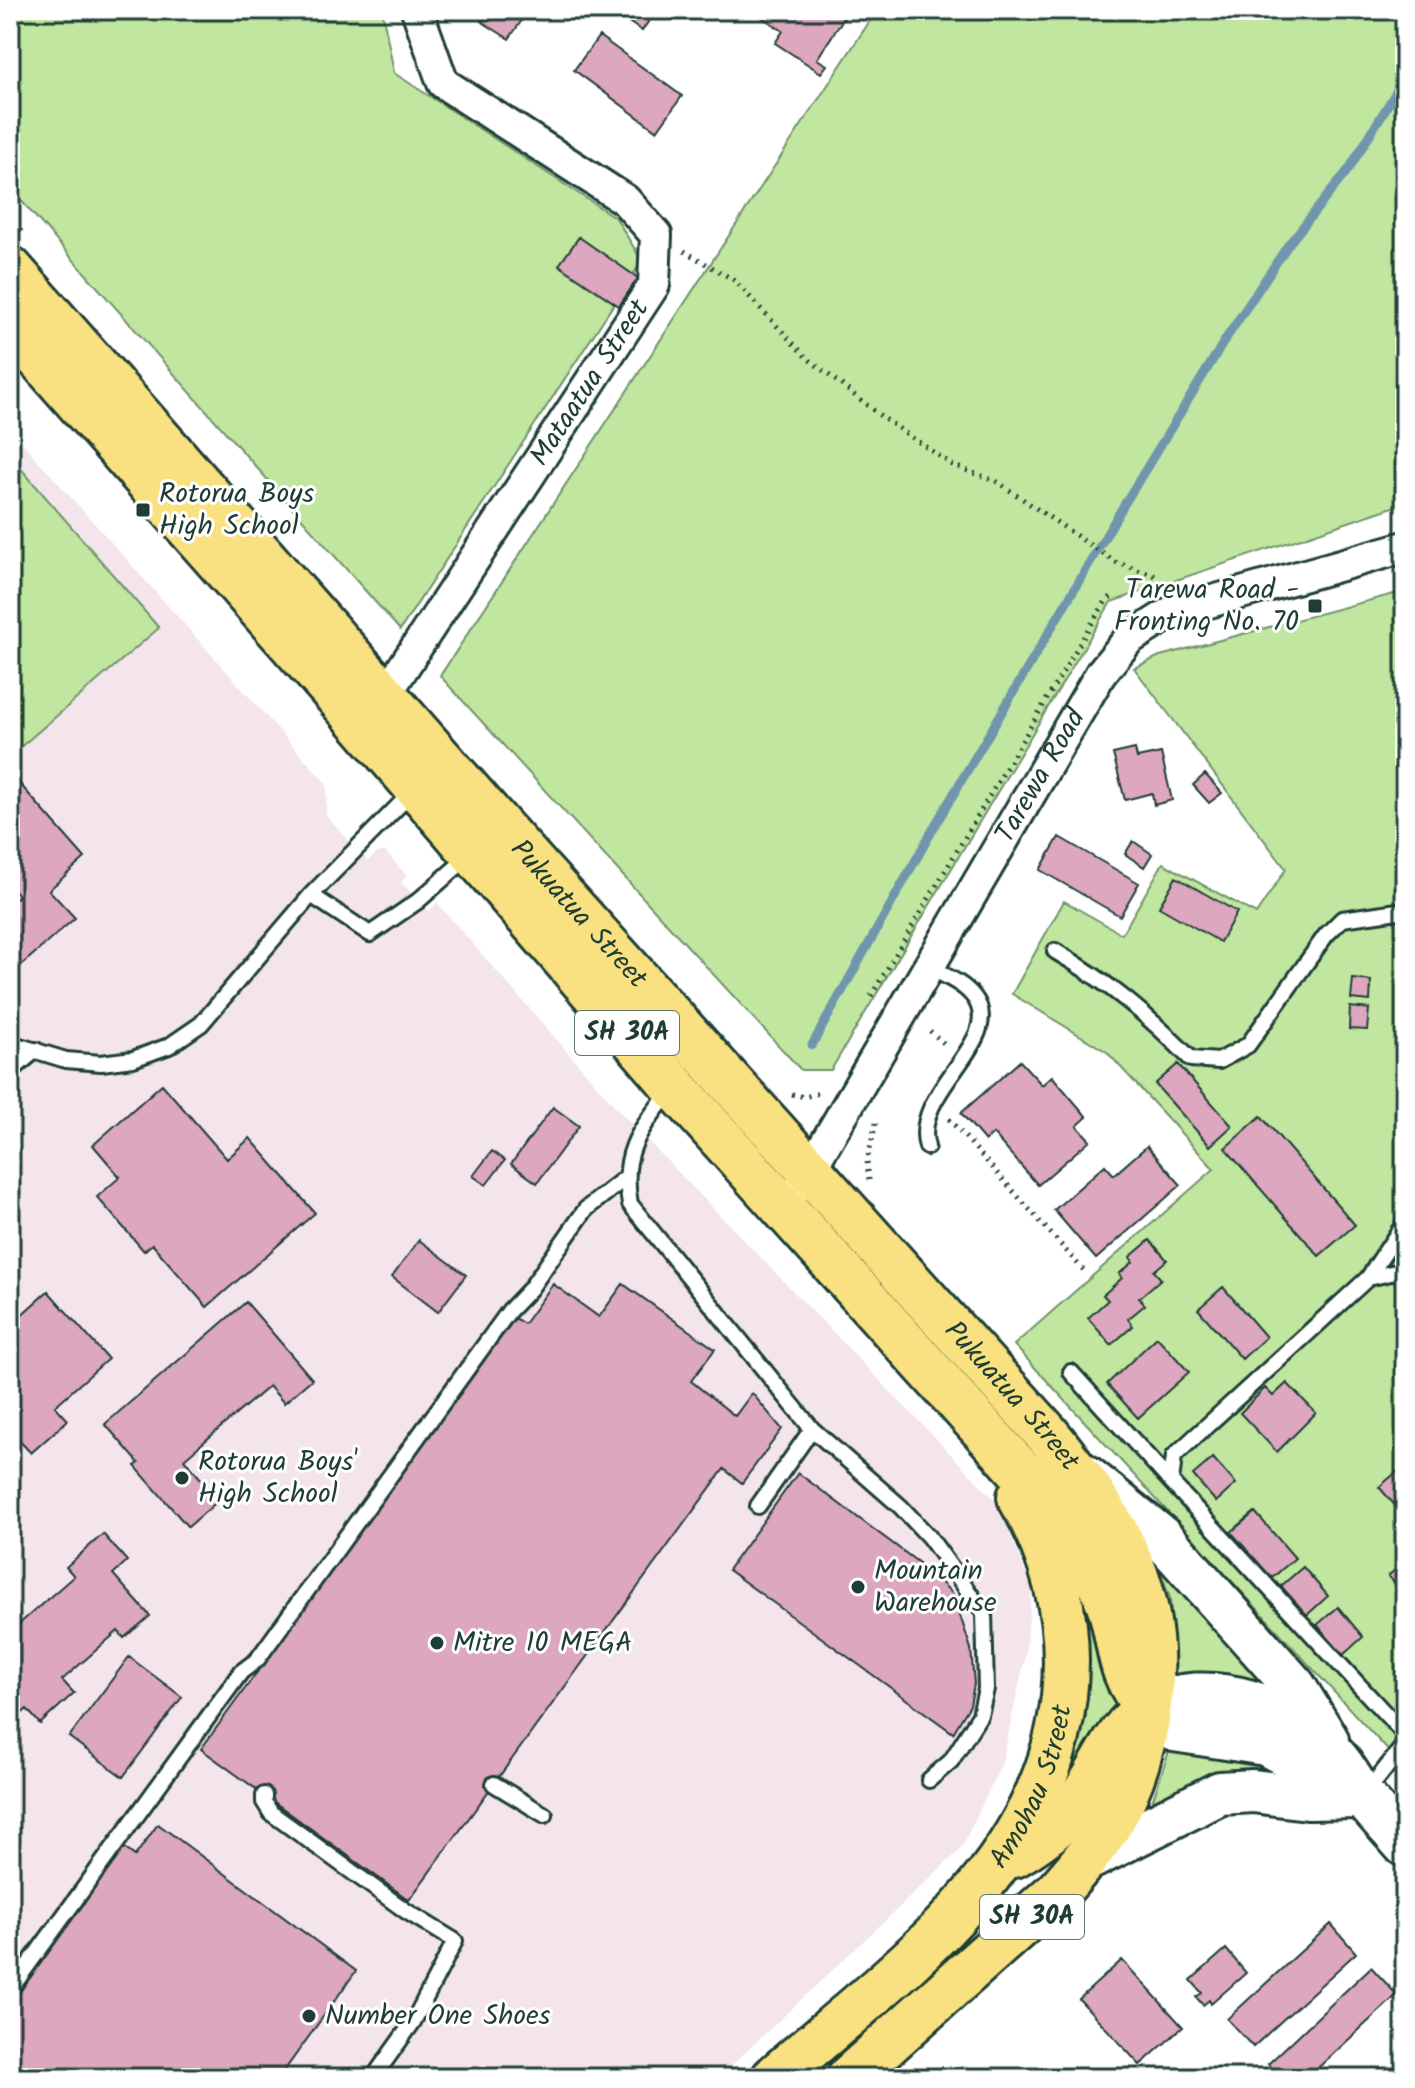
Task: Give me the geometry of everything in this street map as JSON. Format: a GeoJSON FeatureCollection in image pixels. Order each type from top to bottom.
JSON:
{"type":"FeatureCollection","features":[{"type":"Feature","properties":{"kind":"main road","name":"Pukuatua Street"},"geometry":{"type":"LineString","coordinates":[[10,269],[375,711],[487,841],[674,1086],[971,1418]]}},
{"type":"Feature","properties":{"kind":"main road","name":"Pukuatua Street"},"geometry":{"type":"LineString","coordinates":[[10,325],[375,711],[416,788],[487,841],[810,1172],[1073,1467],[1102,1507],[1134,1569],[1145,1608],[1151,1652],[1147,1708]]}},
{"type":"Feature","properties":{"kind":"main road"},"geometry":{"type":"LineString","coordinates":[[971,1418],[1025,1475],[1077,1540],[1109,1606],[1122,1669],[1147,1708],[1174,1730],[1266,1744],[1363,1797]]}},
{"type":"Feature","properties":{"kind":"main road","name":"Amohau Street"},"geometry":{"type":"LineString","coordinates":[[774,2078],[947,1925],[1002,1862],[1026,1824],[1051,1764],[1061,1728],[1066,1636],[1049,1557],[1032,1517],[971,1418]]}},
{"type":"Feature","properties":{"kind":"main road"},"geometry":{"type":"LineString","coordinates":[[1073,1467],[1162,1538],[1294,1686],[1363,1797],[1405,1845]]}},
{"type":"Feature","properties":{"kind":"main road"},"geometry":{"type":"LineString","coordinates":[[1002,1862],[1062,1821],[1092,1783],[1115,1741],[1147,1708],[1183,1694],[1226,1696],[1290,1721],[1336,1757]]}},
{"type":"Feature","properties":{"kind":"main road","name":"SH 30A"},"geometry":{"type":"LineString","coordinates":[[849,2078],[1022,1927],[1086,1860],[1111,1822],[1132,1773],[1147,1708]]}},
{"type":"Feature","properties":{"kind":"main road"},"geometry":{"type":"LineString","coordinates":[[1086,1860],[1220,1793],[1253,1791],[1308,1798],[1363,1797]]}},
{"type":"Feature","properties":{"kind":"street"},"geometry":{"type":"LineString","coordinates":[[417,10],[443,83],[625,200],[656,235]]}},
{"type":"Feature","properties":{"kind":"street","name":"Mataatua Street"},"geometry":{"type":"LineString","coordinates":[[375,711],[654,285],[656,235]]}},
{"type":"Feature","properties":{"kind":"street","name":"Tarewa Road"},"geometry":{"type":"LineString","coordinates":[[785,1210],[931,968],[1101,673],[1129,639],[1170,613],[1405,547]]}},
{"type":"Feature","properties":{"kind":"lane"},"geometry":{"type":"LineString","coordinates":[[10,1043],[66,1060],[101,1063],[133,1059],[169,1046],[201,1024],[311,895],[416,788]]}},
{"type":"Feature","properties":{"kind":"lane"},"geometry":{"type":"LineString","coordinates":[[311,895],[370,934],[418,901],[487,841]]}},
{"type":"Feature","properties":{"kind":"lane"},"geometry":{"type":"LineString","coordinates":[[1055,951],[1100,977],[1137,1006],[1191,1059],[1219,1061],[1248,1045],[1326,935],[1342,919],[1405,910]]}},
{"type":"Feature","properties":{"kind":"lane"},"geometry":{"type":"LineString","coordinates":[[927,1147],[923,1134],[926,1113],[937,1091],[963,1060],[978,1035],[981,1012],[978,1003],[956,982],[931,968]]}},
{"type":"Feature","properties":{"kind":"lane"},"geometry":{"type":"LineString","coordinates":[[10,1072],[36,1050]]}},
{"type":"Feature","properties":{"kind":"lane"},"geometry":{"type":"LineString","coordinates":[[674,1086],[635,1138],[625,1178],[630,1204],[812,1429],[901,1507],[929,1537],[984,1613],[986,1689],[980,1715],[958,1752],[929,1780]]}},
{"type":"Feature","properties":{"kind":"lane"},"geometry":{"type":"LineString","coordinates":[[10,1990],[241,1672],[257,1660],[586,1209],[625,1178]]}},
{"type":"Feature","properties":{"kind":"lane"},"geometry":{"type":"LineString","coordinates":[[1171,1482],[1174,1456],[1368,1278],[1405,1222]]}},
{"type":"Feature","properties":{"kind":"lane"},"geometry":{"type":"LineString","coordinates":[[1368,1278],[1405,1270]]}},
{"type":"Feature","properties":{"kind":"lane"},"geometry":{"type":"LineString","coordinates":[[1071,1372],[1405,1735]]}},
{"type":"Feature","properties":{"kind":"lane"},"geometry":{"type":"LineString","coordinates":[[758,1506],[812,1429]]}},
{"type":"Feature","properties":{"kind":"lane"},"geometry":{"type":"LineString","coordinates":[[1363,1797],[1405,1744]]}},
{"type":"Feature","properties":{"kind":"lane"},"geometry":{"type":"LineString","coordinates":[[494,1784],[545,1815]]}},
{"type":"Feature","properties":{"kind":"lane"},"geometry":{"type":"LineString","coordinates":[[264,1795],[271,1813],[406,1911],[455,1941],[413,2022],[373,2078]]}},
{"type":"Feature","properties":{"kind":"path"},"geometry":{"type":"LineString","coordinates":[[656,235],[734,280],[806,357],[882,417],[954,466],[996,481],[1104,556],[1156,576]]}},
{"type":"Feature","properties":{"kind":"path"},"geometry":{"type":"LineString","coordinates":[[871,996],[1089,628],[1106,601],[1115,594]]}},
{"type":"Feature","properties":{"kind":"path"},"geometry":{"type":"LineString","coordinates":[[930,1031],[963,1060]]}},
{"type":"Feature","properties":{"kind":"path"},"geometry":{"type":"LineString","coordinates":[[959,1106],[949,1118],[1086,1273]]}},
{"type":"Feature","properties":{"kind":"shaded area"},"geometry":{"type":"Polygon","coordinates":[[[10,429],[327,784],[326,816],[368,861],[385,851],[407,876],[401,882],[428,911],[437,903],[620,1112],[998,1503],[1032,1589],[1025,1658],[1002,1763],[961,1849],[718,2078],[10,2078],[10,429]]]}},
{"type":"Feature","properties":{"kind":"green space"},"geometry":{"type":"Polygon","coordinates":[[[10,10],[382,10],[394,73],[616,218],[642,261],[400,630],[10,188],[10,10]]]}},
{"type":"Feature","properties":{"kind":"green space"},"geometry":{"type":"Polygon","coordinates":[[[877,10],[1405,10],[1405,503],[1111,602],[831,1070],[801,1070],[440,676],[877,10]]]}},
{"type":"Feature","properties":{"kind":"green space"},"geometry":{"type":"Polygon","coordinates":[[[10,456],[159,628],[10,756],[10,456]]]}},
{"type":"Feature","properties":{"kind":"green space"},"geometry":{"type":"Polygon","coordinates":[[[1405,591],[1405,1769],[1014,1345],[1214,1169],[1107,1052],[1012,994],[1064,901],[1122,934],[1163,863],[1256,914],[1286,869],[1134,668],[1160,656],[1405,591]]]}},
{"type":"Feature","properties":{"kind":"green space"},"geometry":{"type":"Polygon","coordinates":[[[1154,1553],[1289,1702],[1175,1678],[1170,1598],[1154,1553]]]}},
{"type":"Feature","properties":{"kind":"green space"},"geometry":{"type":"Polygon","coordinates":[[[1083,1580],[1104,1652],[1108,1693],[1123,1709],[1063,1791],[1086,1716],[1087,1673],[1078,1586],[1083,1580]]]}},
{"type":"Feature","properties":{"kind":"green space"},"geometry":{"type":"Polygon","coordinates":[[[1172,1742],[1298,1772],[1151,1805],[1172,1742]]]}},
{"type":"Feature","properties":{"kind":"building"},"geometry":{"type":"Polygon","coordinates":[[[475,10],[521,10],[517,16],[522,20],[509,39],[481,21],[485,16],[475,10]]]}},
{"type":"Feature","properties":{"kind":"building"},"geometry":{"type":"Polygon","coordinates":[[[611,10],[656,10],[642,31],[611,10]]]}},
{"type":"Feature","properties":{"kind":"building"},"geometry":{"type":"Polygon","coordinates":[[[751,10],[849,10],[817,59],[827,65],[821,73],[775,43],[783,31],[751,10]]]}},
{"type":"Feature","properties":{"kind":"building"},"geometry":{"type":"Polygon","coordinates":[[[599,36],[682,96],[657,131],[574,70],[599,36]]]}},
{"type":"Feature","properties":{"kind":"building"},"geometry":{"type":"Polygon","coordinates":[[[579,237],[638,278],[619,306],[559,265],[579,237]]]}},
{"type":"Feature","properties":{"kind":"building"},"geometry":{"type":"Polygon","coordinates":[[[1135,749],[1137,758],[1161,753],[1172,800],[1154,805],[1152,793],[1125,800],[1113,754],[1135,749]]]}},
{"type":"Feature","properties":{"kind":"building"},"geometry":{"type":"Polygon","coordinates":[[[1205,774],[1222,793],[1209,803],[1193,785],[1205,774]]]}},
{"type":"Feature","properties":{"kind":"building"},"geometry":{"type":"Polygon","coordinates":[[[12,775],[85,858],[49,890],[75,918],[10,975],[10,904],[19,896],[10,886],[12,775]]]}},
{"type":"Feature","properties":{"kind":"building"},"geometry":{"type":"Polygon","coordinates":[[[1059,837],[1139,883],[1120,916],[1040,870],[1059,837]]]}},
{"type":"Feature","properties":{"kind":"building"},"geometry":{"type":"Polygon","coordinates":[[[1133,841],[1152,854],[1144,867],[1125,854],[1133,841]]]}},
{"type":"Feature","properties":{"kind":"building"},"geometry":{"type":"Polygon","coordinates":[[[1176,877],[1237,912],[1220,942],[1159,907],[1176,877]]]}},
{"type":"Feature","properties":{"kind":"building"},"geometry":{"type":"Polygon","coordinates":[[[1353,979],[1371,981],[1370,1001],[1351,999],[1353,979]]]}},
{"type":"Feature","properties":{"kind":"building"},"geometry":{"type":"Polygon","coordinates":[[[1350,1007],[1369,1009],[1367,1030],[1349,1029],[1350,1007]]]}},
{"type":"Feature","properties":{"kind":"building"},"geometry":{"type":"Polygon","coordinates":[[[1020,1061],[1042,1085],[1052,1076],[1087,1117],[1077,1126],[1090,1140],[1038,1185],[993,1134],[985,1141],[961,1113],[1020,1061]]]}},
{"type":"Feature","properties":{"kind":"building"},"geometry":{"type":"Polygon","coordinates":[[[1178,1064],[1232,1126],[1210,1146],[1155,1084],[1178,1064]]]}},
{"type":"Feature","properties":{"kind":"building"},"geometry":{"type":"Polygon","coordinates":[[[162,1084],[227,1159],[250,1138],[315,1213],[207,1307],[152,1244],[144,1251],[97,1197],[120,1177],[93,1145],[162,1084]]]}},
{"type":"Feature","properties":{"kind":"building"},"geometry":{"type":"Polygon","coordinates":[[[553,1107],[579,1126],[537,1183],[511,1164],[553,1107]]]}},
{"type":"Feature","properties":{"kind":"building"},"geometry":{"type":"Polygon","coordinates":[[[1261,1116],[1355,1225],[1319,1256],[1225,1148],[1261,1116]]]}},
{"type":"Feature","properties":{"kind":"building"},"geometry":{"type":"Polygon","coordinates":[[[1147,1146],[1181,1185],[1096,1259],[1054,1210],[1105,1165],[1114,1175],[1147,1146]]]}},
{"type":"Feature","properties":{"kind":"building"},"geometry":{"type":"Polygon","coordinates":[[[492,1151],[505,1160],[486,1185],[473,1176],[492,1151]]]}},
{"type":"Feature","properties":{"kind":"building"},"geometry":{"type":"Polygon","coordinates":[[[419,1240],[466,1275],[438,1312],[392,1277],[419,1240]]]}},
{"type":"Feature","properties":{"kind":"building"},"geometry":{"type":"Polygon","coordinates":[[[1150,1240],[1167,1260],[1154,1271],[1161,1279],[1139,1298],[1145,1305],[1128,1319],[1133,1326],[1111,1345],[1088,1318],[1108,1300],[1103,1295],[1122,1278],[1119,1274],[1133,1262],[1130,1257],[1150,1240]]]}},
{"type":"Feature","properties":{"kind":"building","name":"Mitre 10 MEGA"},"geometry":{"type":"Polygon","coordinates":[[[553,1284],[599,1317],[623,1284],[715,1349],[691,1381],[735,1416],[752,1393],[782,1429],[742,1483],[724,1469],[409,1900],[201,1749],[515,1318],[524,1324],[553,1284]]]}},
{"type":"Feature","properties":{"kind":"building"},"geometry":{"type":"Polygon","coordinates":[[[1223,1287],[1266,1337],[1242,1359],[1198,1309],[1223,1287]]]}},
{"type":"Feature","properties":{"kind":"building"},"geometry":{"type":"Polygon","coordinates":[[[48,1291],[108,1359],[55,1406],[68,1420],[31,1453],[15,1436],[10,1441],[10,1325],[48,1291]]]}},
{"type":"Feature","properties":{"kind":"building"},"geometry":{"type":"Polygon","coordinates":[[[246,1302],[312,1379],[284,1403],[269,1386],[184,1459],[219,1500],[188,1527],[135,1466],[139,1463],[105,1424],[246,1302]]]}},
{"type":"Feature","properties":{"kind":"building"},"geometry":{"type":"Polygon","coordinates":[[[1157,1337],[1189,1372],[1138,1418],[1107,1384],[1157,1337]]]}},
{"type":"Feature","properties":{"kind":"building"},"geometry":{"type":"Polygon","coordinates":[[[1287,1383],[1316,1413],[1277,1452],[1240,1413],[1265,1388],[1273,1396],[1287,1383]]]}},
{"type":"Feature","properties":{"kind":"building"},"geometry":{"type":"Polygon","coordinates":[[[1213,1458],[1236,1484],[1216,1502],[1193,1475],[1213,1458]]]}},
{"type":"Feature","properties":{"kind":"building"},"geometry":{"type":"Polygon","coordinates":[[[1405,1465],[1405,1517],[1379,1487],[1405,1465]]]}},
{"type":"Feature","properties":{"kind":"building"},"geometry":{"type":"Polygon","coordinates":[[[798,1473],[927,1569],[953,1594],[971,1649],[974,1684],[970,1705],[953,1733],[728,1570],[798,1473]]]}},
{"type":"Feature","properties":{"kind":"building"},"geometry":{"type":"Polygon","coordinates":[[[1255,1512],[1295,1558],[1272,1578],[1231,1532],[1255,1512]]]}},
{"type":"Feature","properties":{"kind":"building"},"geometry":{"type":"Polygon","coordinates":[[[103,1534],[127,1561],[113,1574],[150,1616],[124,1638],[118,1631],[62,1680],[74,1693],[40,1724],[27,1709],[10,1724],[10,1632],[74,1576],[66,1567],[103,1534]]]}},
{"type":"Feature","properties":{"kind":"building"},"geometry":{"type":"Polygon","coordinates":[[[1405,1561],[1405,1594],[1388,1576],[1405,1561]]]}},
{"type":"Feature","properties":{"kind":"building"},"geometry":{"type":"Polygon","coordinates":[[[1303,1567],[1328,1596],[1307,1615],[1281,1586],[1303,1567]]]}},
{"type":"Feature","properties":{"kind":"building"},"geometry":{"type":"Polygon","coordinates":[[[1405,1598],[1405,1646],[1399,1645],[1405,1598]]]}},
{"type":"Feature","properties":{"kind":"building"},"geometry":{"type":"Polygon","coordinates":[[[1338,1607],[1363,1637],[1343,1655],[1317,1625],[1338,1607]]]}},
{"type":"Feature","properties":{"kind":"building"},"geometry":{"type":"Polygon","coordinates":[[[129,1657],[182,1697],[123,1777],[69,1737],[129,1657]]]}},
{"type":"Feature","properties":{"kind":"building"},"geometry":{"type":"Polygon","coordinates":[[[158,1824],[356,1971],[279,2078],[10,2078],[10,2005],[124,1848],[135,1856],[158,1824]]]}},
{"type":"Feature","properties":{"kind":"building"},"geometry":{"type":"Polygon","coordinates":[[[1331,1924],[1356,1953],[1253,2047],[1227,2019],[1331,1924]]]}},
{"type":"Feature","properties":{"kind":"building"},"geometry":{"type":"Polygon","coordinates":[[[1226,1949],[1246,1973],[1211,2004],[1209,2000],[1203,2005],[1196,1997],[1202,1993],[1191,1980],[1226,1949]]]}},
{"type":"Feature","properties":{"kind":"building"},"geometry":{"type":"Polygon","coordinates":[[[1122,1960],[1183,2027],[1140,2065],[1079,1999],[1122,1960]]]}},
{"type":"Feature","properties":{"kind":"building"},"geometry":{"type":"Polygon","coordinates":[[[1371,1967],[1397,1995],[1307,2078],[1281,2078],[1268,2064],[1371,1967]]]}},
{"type":"Feature","properties":{"kind":"waterway"},"geometry":{"type":"LineString","coordinates":[[812,1045],[937,822],[1125,503],[1225,340],[1288,245],[1349,169],[1405,77]]}},
{"type":"Feature","properties":{"kind":"place","name":"Rotorua Boys High School"},"geometry":{"type":"Point","coordinates":[143,510]}},
{"type":"Feature","properties":{"kind":"place","name":"Tarewa Road - Fronting No. 70"},"geometry":{"type":"Point","coordinates":[1315,606]}},
{"type":"Feature","properties":{"kind":"place","name":"Rotorua Boys' High School"},"geometry":{"type":"Point","coordinates":[182,1478]}},
{"type":"Feature","properties":{"kind":"place","name":"Mountain Warehouse"},"geometry":{"type":"Point","coordinates":[858,1587]}},
{"type":"Feature","properties":{"kind":"place","name":"Mitre 10 MEGA"},"geometry":{"type":"Point","coordinates":[437,1643]}},
{"type":"Feature","properties":{"kind":"place","name":"Number One Shoes"},"geometry":{"type":"Point","coordinates":[309,2016]}}]}
